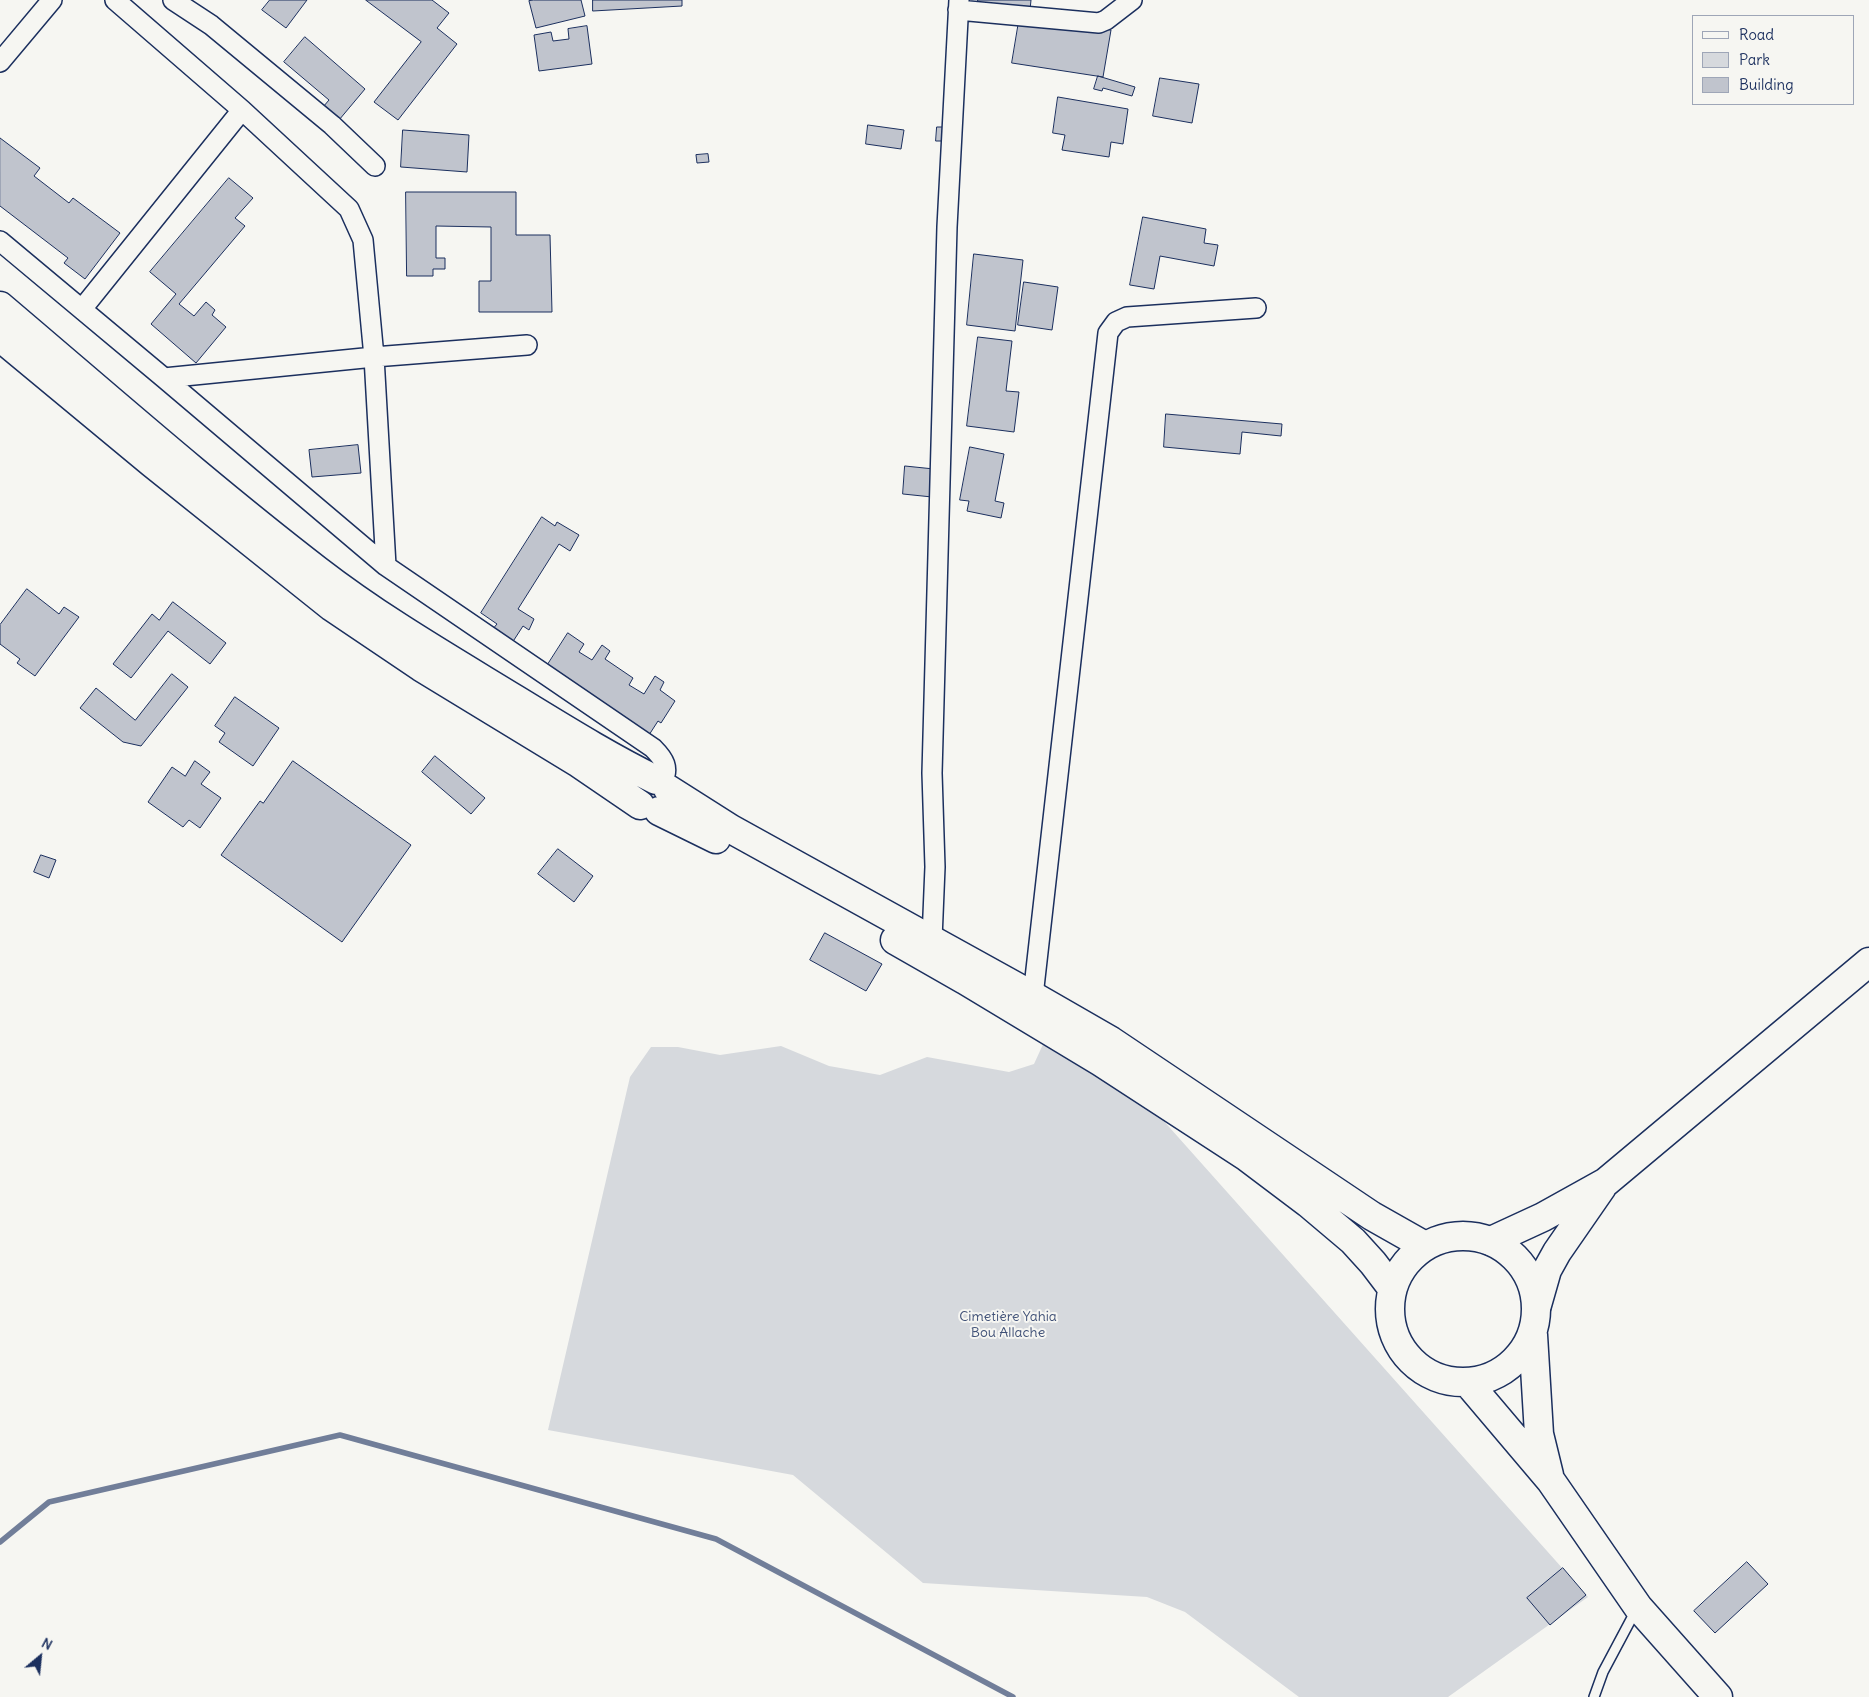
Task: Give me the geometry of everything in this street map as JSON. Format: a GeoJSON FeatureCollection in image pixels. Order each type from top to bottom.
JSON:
{"type":"FeatureCollection","features":[{"type":"Feature","properties":{"kind":"main road"},"geometry":{"type":"LineString","coordinates":[[0,306],[175,455],[317,570],[368,607],[587,742],[716,839],[965,980],[1101,1062],[1231,1146],[1275,1177],[1353,1241],[1392,1288]]}},
{"type":"Feature","properties":{"kind":"main road"},"geometry":{"type":"LineString","coordinates":[[0,337],[152,463],[332,607],[414,662],[577,762],[657,794],[732,829],[1033,996],[1111,1042],[1372,1216],[1424,1246]]}},
{"type":"Feature","properties":{"kind":"main road"},"geometry":{"type":"LineString","coordinates":[[1491,1240],[1543,1217],[1606,1182],[1869,962]]}},
{"type":"Feature","properties":{"kind":"main road"},"geometry":{"type":"LineString","coordinates":[[1550,1481],[1540,1434],[1533,1335],[1537,1305],[1547,1270],[1557,1252],[1606,1182]]}},
{"type":"Feature","properties":{"kind":"main road"},"geometry":{"type":"LineString","coordinates":[[1533,1335],[1522,1354],[1507,1368],[1488,1379],[1468,1383],[1444,1380],[1423,1371],[1405,1355],[1394,1335],[1389,1312],[1392,1288],[1399,1272],[1410,1257],[1424,1246],[1446,1237],[1469,1235],[1491,1240],[1509,1251],[1523,1266],[1533,1285],[1537,1305]]}},
{"type":"Feature","properties":{"kind":"main road"},"geometry":{"type":"LineString","coordinates":[[1468,1383],[1550,1481],[1638,1608],[1718,1697]]}},
{"type":"Feature","properties":{"kind":"street"},"geometry":{"type":"LineString","coordinates":[[0,62],[52,0]]}},
{"type":"Feature","properties":{"kind":"street"},"geometry":{"type":"LineString","coordinates":[[115,0],[242,110],[349,210],[363,240],[374,357],[386,566]]}},
{"type":"Feature","properties":{"kind":"street"},"geometry":{"type":"LineString","coordinates":[[173,0],[211,25],[332,125],[375,166]]}},
{"type":"Feature","properties":{"kind":"street"},"geometry":{"type":"LineString","coordinates":[[932,939],[935,868],[932,773],[947,227],[958,5],[1100,23],[1132,0]]}},
{"type":"Feature","properties":{"kind":"street"},"geometry":{"type":"LineString","coordinates":[[82,309],[242,110]]}},
{"type":"Feature","properties":{"kind":"street"},"geometry":{"type":"LineString","coordinates":[[0,241],[386,566],[653,748],[664,760],[667,772],[657,794]]}},
{"type":"Feature","properties":{"kind":"street"},"geometry":{"type":"LineString","coordinates":[[1033,996],[1108,333],[1116,322],[1127,317],[1256,308]]}},
{"type":"Feature","properties":{"kind":"street"},"geometry":{"type":"LineString","coordinates":[[164,378],[374,357],[527,345]]}},
{"type":"Feature","properties":{"kind":"lane"},"geometry":{"type":"LineString","coordinates":[[1594,1697],[1603,1672],[1638,1608]]}},
{"type":"Feature","properties":{"kind":"green space","name":"Cimetière Yahia Bou Allache"},"geometry":{"type":"Polygon","coordinates":[[[1045,1040],[1162,1119],[1588,1597],[1448,1697],[1299,1697],[1185,1612],[1147,1597],[923,1583],[793,1475],[548,1430],[630,1077],[651,1047],[678,1047],[720,1055],[781,1046],[829,1066],[880,1075],[927,1057],[1009,1072],[1034,1064],[1045,1040]]]}},
{"type":"Feature","properties":{"kind":"building"},"geometry":{"type":"Polygon","coordinates":[[[270,0],[307,0],[286,28],[262,10],[270,0]]]}},
{"type":"Feature","properties":{"kind":"building"},"geometry":{"type":"Polygon","coordinates":[[[366,0],[432,0],[449,13],[437,28],[457,44],[398,120],[374,102],[421,42],[366,0]]]}},
{"type":"Feature","properties":{"kind":"building"},"geometry":{"type":"Polygon","coordinates":[[[581,0],[585,16],[536,28],[529,1],[581,0]]]}},
{"type":"Feature","properties":{"kind":"building"},"geometry":{"type":"Polygon","coordinates":[[[593,0],[682,0],[682,6],[593,11],[593,0]]]}},
{"type":"Feature","properties":{"kind":"building"},"geometry":{"type":"Polygon","coordinates":[[[978,0],[1031,0],[1030,10],[978,3],[978,0]]]}},
{"type":"Feature","properties":{"kind":"building"},"geometry":{"type":"Polygon","coordinates":[[[1020,15],[1111,30],[1103,77],[1012,63],[1020,15]]]}},
{"type":"Feature","properties":{"kind":"building"},"geometry":{"type":"Polygon","coordinates":[[[587,26],[592,64],[539,71],[534,35],[551,32],[553,41],[569,39],[568,29],[587,26]]]}},
{"type":"Feature","properties":{"kind":"building"},"geometry":{"type":"Polygon","coordinates":[[[305,37],[365,89],[339,120],[323,107],[329,100],[284,62],[305,37]]]}},
{"type":"Feature","properties":{"kind":"building"},"geometry":{"type":"Polygon","coordinates":[[[1098,76],[1135,87],[1132,96],[1103,88],[1102,91],[1094,89],[1098,76]]]}},
{"type":"Feature","properties":{"kind":"building"},"geometry":{"type":"Polygon","coordinates":[[[1160,78],[1199,84],[1192,123],[1153,116],[1160,78]]]}},
{"type":"Feature","properties":{"kind":"building"},"geometry":{"type":"Polygon","coordinates":[[[1058,97],[1128,109],[1123,144],[1111,142],[1109,157],[1062,150],[1065,135],[1053,133],[1058,97]]]}},
{"type":"Feature","properties":{"kind":"building"},"geometry":{"type":"Polygon","coordinates":[[[868,125],[904,130],[901,149],[866,144],[868,125]]]}},
{"type":"Feature","properties":{"kind":"building"},"geometry":{"type":"Polygon","coordinates":[[[937,127],[947,127],[946,141],[936,141],[937,127]]]}},
{"type":"Feature","properties":{"kind":"building"},"geometry":{"type":"Polygon","coordinates":[[[403,130],[469,135],[467,172],[401,167],[403,130]]]}},
{"type":"Feature","properties":{"kind":"building"},"geometry":{"type":"Polygon","coordinates":[[[0,138],[40,168],[34,176],[69,203],[73,198],[120,233],[85,279],[64,263],[68,258],[0,206],[0,138]]]}},
{"type":"Feature","properties":{"kind":"building"},"geometry":{"type":"Polygon","coordinates":[[[708,154],[709,162],[697,163],[696,155],[708,154]]]}},
{"type":"Feature","properties":{"kind":"building"},"geometry":{"type":"Polygon","coordinates":[[[229,178],[253,198],[235,218],[245,226],[179,304],[194,316],[206,302],[215,310],[212,315],[226,327],[196,363],[151,324],[176,294],[150,272],[229,178]]]}},
{"type":"Feature","properties":{"kind":"building"},"geometry":{"type":"Polygon","coordinates":[[[406,192],[516,192],[516,235],[550,235],[552,312],[479,312],[479,281],[491,281],[491,227],[436,226],[436,258],[445,258],[445,269],[433,269],[433,276],[407,276],[406,192]]]}},
{"type":"Feature","properties":{"kind":"building"},"geometry":{"type":"Polygon","coordinates":[[[1143,217],[1206,229],[1204,243],[1218,245],[1214,266],[1160,256],[1154,289],[1130,285],[1143,217]]]}},
{"type":"Feature","properties":{"kind":"building"},"geometry":{"type":"Polygon","coordinates":[[[974,254],[1023,260],[1015,331],[967,325],[974,254]]]}},
{"type":"Feature","properties":{"kind":"building"},"geometry":{"type":"Polygon","coordinates":[[[1024,282],[1058,287],[1052,330],[1018,325],[1024,282]]]}},
{"type":"Feature","properties":{"kind":"building"},"geometry":{"type":"Polygon","coordinates":[[[978,337],[1012,341],[1006,391],[1019,392],[1014,432],[967,426],[978,337]]]}},
{"type":"Feature","properties":{"kind":"building"},"geometry":{"type":"Polygon","coordinates":[[[1166,414],[1282,424],[1281,436],[1242,432],[1240,454],[1164,447],[1166,414]]]}},
{"type":"Feature","properties":{"kind":"building"},"geometry":{"type":"Polygon","coordinates":[[[358,445],[361,473],[312,477],[309,450],[358,445]]]}},
{"type":"Feature","properties":{"kind":"building"},"geometry":{"type":"Polygon","coordinates":[[[970,447],[1004,454],[995,501],[1004,503],[1001,518],[967,511],[969,501],[960,500],[970,447]]]}},
{"type":"Feature","properties":{"kind":"building"},"geometry":{"type":"Polygon","coordinates":[[[905,466],[934,469],[932,497],[903,494],[905,466]]]}},
{"type":"Feature","properties":{"kind":"building"},"geometry":{"type":"Polygon","coordinates":[[[542,517],[555,526],[557,522],[579,535],[570,551],[559,544],[518,609],[534,619],[529,630],[523,626],[512,643],[492,630],[497,624],[481,613],[542,517]]]}},
{"type":"Feature","properties":{"kind":"building"},"geometry":{"type":"Polygon","coordinates":[[[27,589],[59,614],[64,607],[79,617],[35,676],[17,663],[20,659],[0,644],[0,625],[27,589]]]}},
{"type":"Feature","properties":{"kind":"building"},"geometry":{"type":"Polygon","coordinates":[[[173,602],[226,643],[210,664],[168,631],[131,678],[113,664],[152,614],[159,620],[173,602]]]}},
{"type":"Feature","properties":{"kind":"building"},"geometry":{"type":"Polygon","coordinates":[[[568,633],[584,644],[579,652],[592,660],[602,645],[610,651],[605,659],[633,678],[629,685],[644,694],[655,676],[664,682],[660,690],[675,701],[661,723],[658,721],[649,735],[545,669],[568,633]]]}},
{"type":"Feature","properties":{"kind":"building"},"geometry":{"type":"Polygon","coordinates":[[[172,674],[188,687],[141,746],[123,742],[80,708],[96,688],[135,720],[172,674]]]}},
{"type":"Feature","properties":{"kind":"building"},"geometry":{"type":"Polygon","coordinates":[[[235,697],[279,728],[253,766],[219,742],[225,733],[215,726],[235,697]]]}},
{"type":"Feature","properties":{"kind":"building"},"geometry":{"type":"Polygon","coordinates":[[[435,756],[485,798],[471,814],[422,772],[435,756]]]}},
{"type":"Feature","properties":{"kind":"building"},"geometry":{"type":"Polygon","coordinates":[[[195,761],[210,772],[201,784],[221,798],[200,828],[189,820],[183,827],[148,802],[172,767],[185,776],[195,761]]]}},
{"type":"Feature","properties":{"kind":"building"},"geometry":{"type":"Polygon","coordinates":[[[293,761],[411,845],[342,942],[221,855],[260,801],[263,803],[293,761]]]}},
{"type":"Feature","properties":{"kind":"building"},"geometry":{"type":"Polygon","coordinates":[[[558,849],[593,876],[574,902],[538,874],[558,849]]]}},
{"type":"Feature","properties":{"kind":"building"},"geometry":{"type":"Polygon","coordinates":[[[41,855],[56,860],[49,878],[34,872],[41,855]]]}},
{"type":"Feature","properties":{"kind":"building"},"geometry":{"type":"Polygon","coordinates":[[[825,933],[882,964],[866,991],[810,960],[825,933]]]}},
{"type":"Feature","properties":{"kind":"building"},"geometry":{"type":"Polygon","coordinates":[[[1747,1562],[1768,1584],[1715,1633],[1694,1611],[1747,1562]]]}},
{"type":"Feature","properties":{"kind":"building"},"geometry":{"type":"Polygon","coordinates":[[[1563,1568],[1586,1595],[1550,1625],[1527,1598],[1563,1568]]]}},
{"type":"Feature","properties":{"kind":"waterway"},"geometry":{"type":"LineString","coordinates":[[0,1542],[49,1502],[340,1435],[716,1539],[1013,1697]]}}]}
